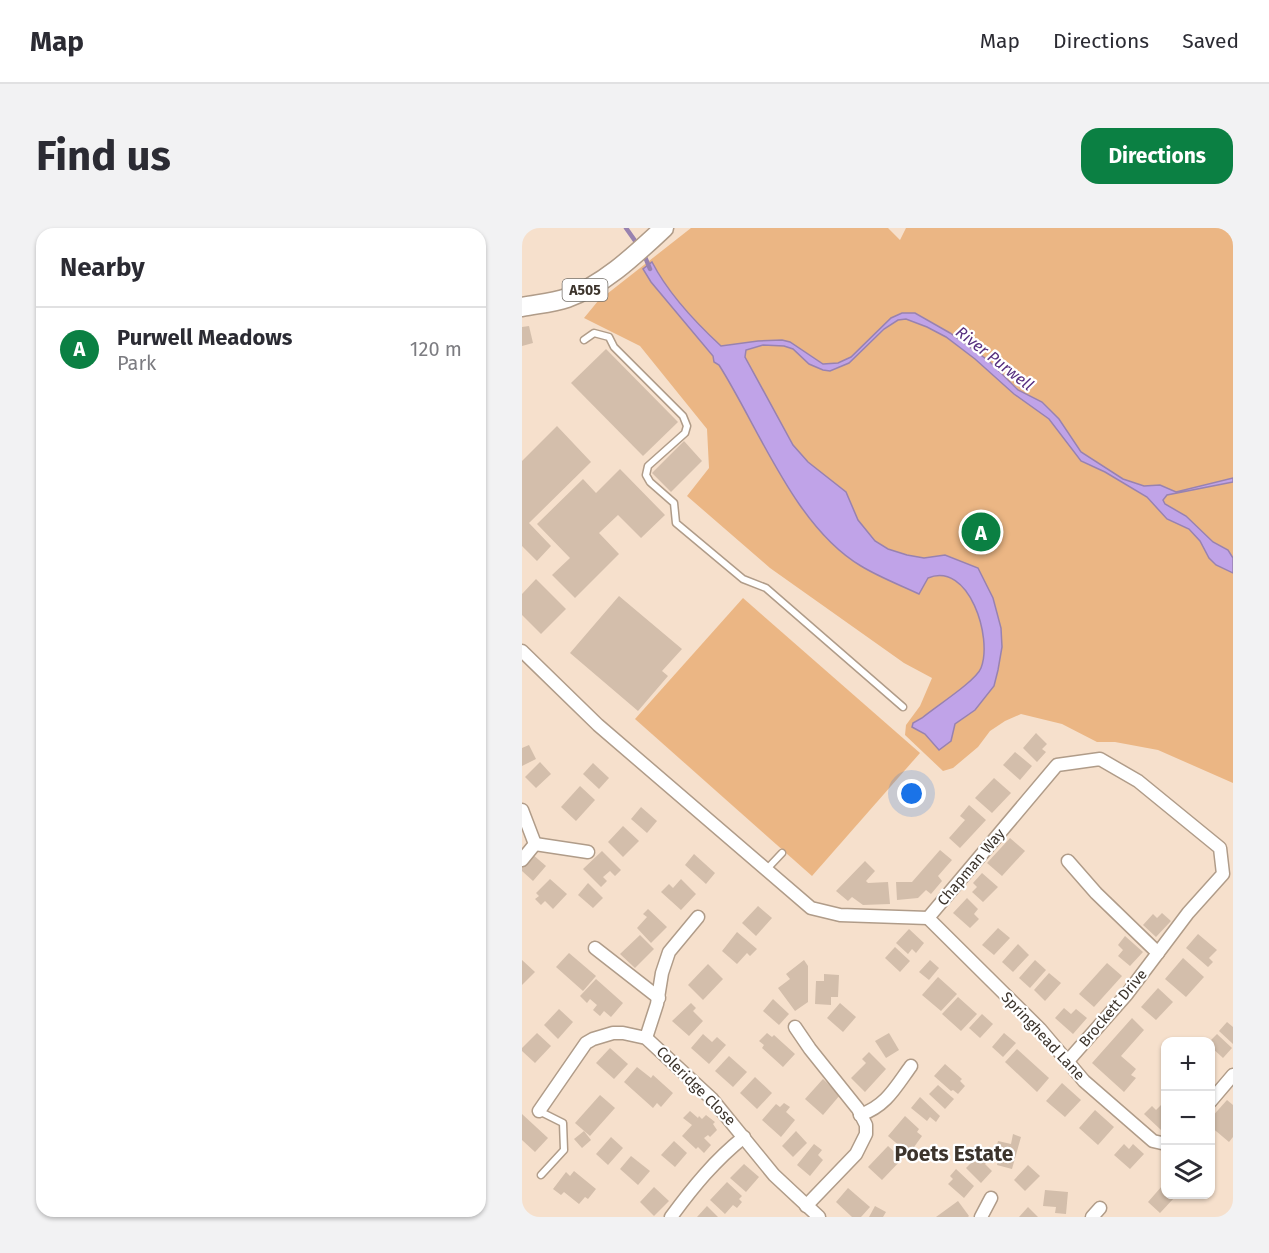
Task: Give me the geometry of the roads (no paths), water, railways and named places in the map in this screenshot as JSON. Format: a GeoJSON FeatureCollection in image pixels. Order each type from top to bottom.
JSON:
{"type":"FeatureCollection","features":[{"type":"Feature","properties":{"kind":"main road","name":"A505"},"geometry":{"type":"LineString","coordinates":[[522,306],[566,298],[588,288],[664,228]]}},
{"type":"Feature","properties":{"kind":"street","name":"Chapman Way"},"geometry":{"type":"LineString","coordinates":[[522,651],[598,725],[811,908],[840,915],[928,918],[1057,765],[1100,759],[1138,781],[1220,848]]}},
{"type":"Feature","properties":{"kind":"street"},"geometry":{"type":"LineString","coordinates":[[522,810],[535,844]]}},
{"type":"Feature","properties":{"kind":"street"},"geometry":{"type":"LineString","coordinates":[[535,844],[588,852]]}},
{"type":"Feature","properties":{"kind":"street"},"geometry":{"type":"LineString","coordinates":[[522,860],[535,844]]}},
{"type":"Feature","properties":{"kind":"street","name":"Brockett Drive"},"geometry":{"type":"LineString","coordinates":[[1067,1062],[1127,994],[1188,913],[1222,874],[1220,848]]}},
{"type":"Feature","properties":{"kind":"street"},"geometry":{"type":"LineString","coordinates":[[1068,861],[1096,893],[1158,953]]}},
{"type":"Feature","properties":{"kind":"street"},"geometry":{"type":"LineString","coordinates":[[646,1038],[659,998],[662,973],[669,952],[698,917]]}},
{"type":"Feature","properties":{"kind":"street","name":"Springhead Lane"},"geometry":{"type":"LineString","coordinates":[[928,918],[1040,1029],[1084,1081],[1153,1141],[1161,1143]]}},
{"type":"Feature","properties":{"kind":"street"},"geometry":{"type":"LineString","coordinates":[[595,948],[659,998]]}},
{"type":"Feature","properties":{"kind":"street"},"geometry":{"type":"LineString","coordinates":[[795,1027],[852,1101],[866,1125],[866,1134],[856,1154],[806,1206]]}},
{"type":"Feature","properties":{"kind":"street","name":"Coleridge Close"},"geometry":{"type":"LineString","coordinates":[[539,1111],[586,1043],[602,1035],[613,1033],[646,1038],[712,1099],[774,1175],[819,1217]]}},
{"type":"Feature","properties":{"kind":"street"},"geometry":{"type":"LineString","coordinates":[[860,1115],[882,1104],[911,1066]]}},
{"type":"Feature","properties":{"kind":"street"},"geometry":{"type":"LineString","coordinates":[[1215,1096],[1233,1075]]}},
{"type":"Feature","properties":{"kind":"street","name":"Coleridge Close"},"geometry":{"type":"LineString","coordinates":[[670,1217],[719,1158],[744,1137]]}},
{"type":"Feature","properties":{"kind":"street"},"geometry":{"type":"LineString","coordinates":[[981,1217],[991,1198]]}},
{"type":"Feature","properties":{"kind":"lane"},"geometry":{"type":"LineString","coordinates":[[584,340],[594,333],[609,337],[614,347],[684,416],[687,426],[685,433],[648,466],[646,475],[650,482],[674,503],[676,523],[743,579],[766,588],[903,707]]}},
{"type":"Feature","properties":{"kind":"lane"},"geometry":{"type":"LineString","coordinates":[[766,870],[782,853]]}},
{"type":"Feature","properties":{"kind":"lane"},"geometry":{"type":"LineString","coordinates":[[539,1111],[563,1124],[564,1150],[541,1175]]}},
{"type":"Feature","properties":{"kind":"waterway","name":"River Purwell"},"geometry":{"type":"LineString","coordinates":[[626,228],[638,245]]}},
{"type":"Feature","properties":{"kind":"waterway","name":"River Purwell"},"geometry":{"type":"LineString","coordinates":[[643,252],[650,269]]}},
{"type":"Feature","properties":{"kind":"place","name":"Purwell Meadows"},"geometry":{"type":"Point","coordinates":[981,532]}},
{"type":"Feature","properties":{"kind":"district","name":"Poets Estate"},"geometry":{"type":"Point","coordinates":[954,1154]}}]}
